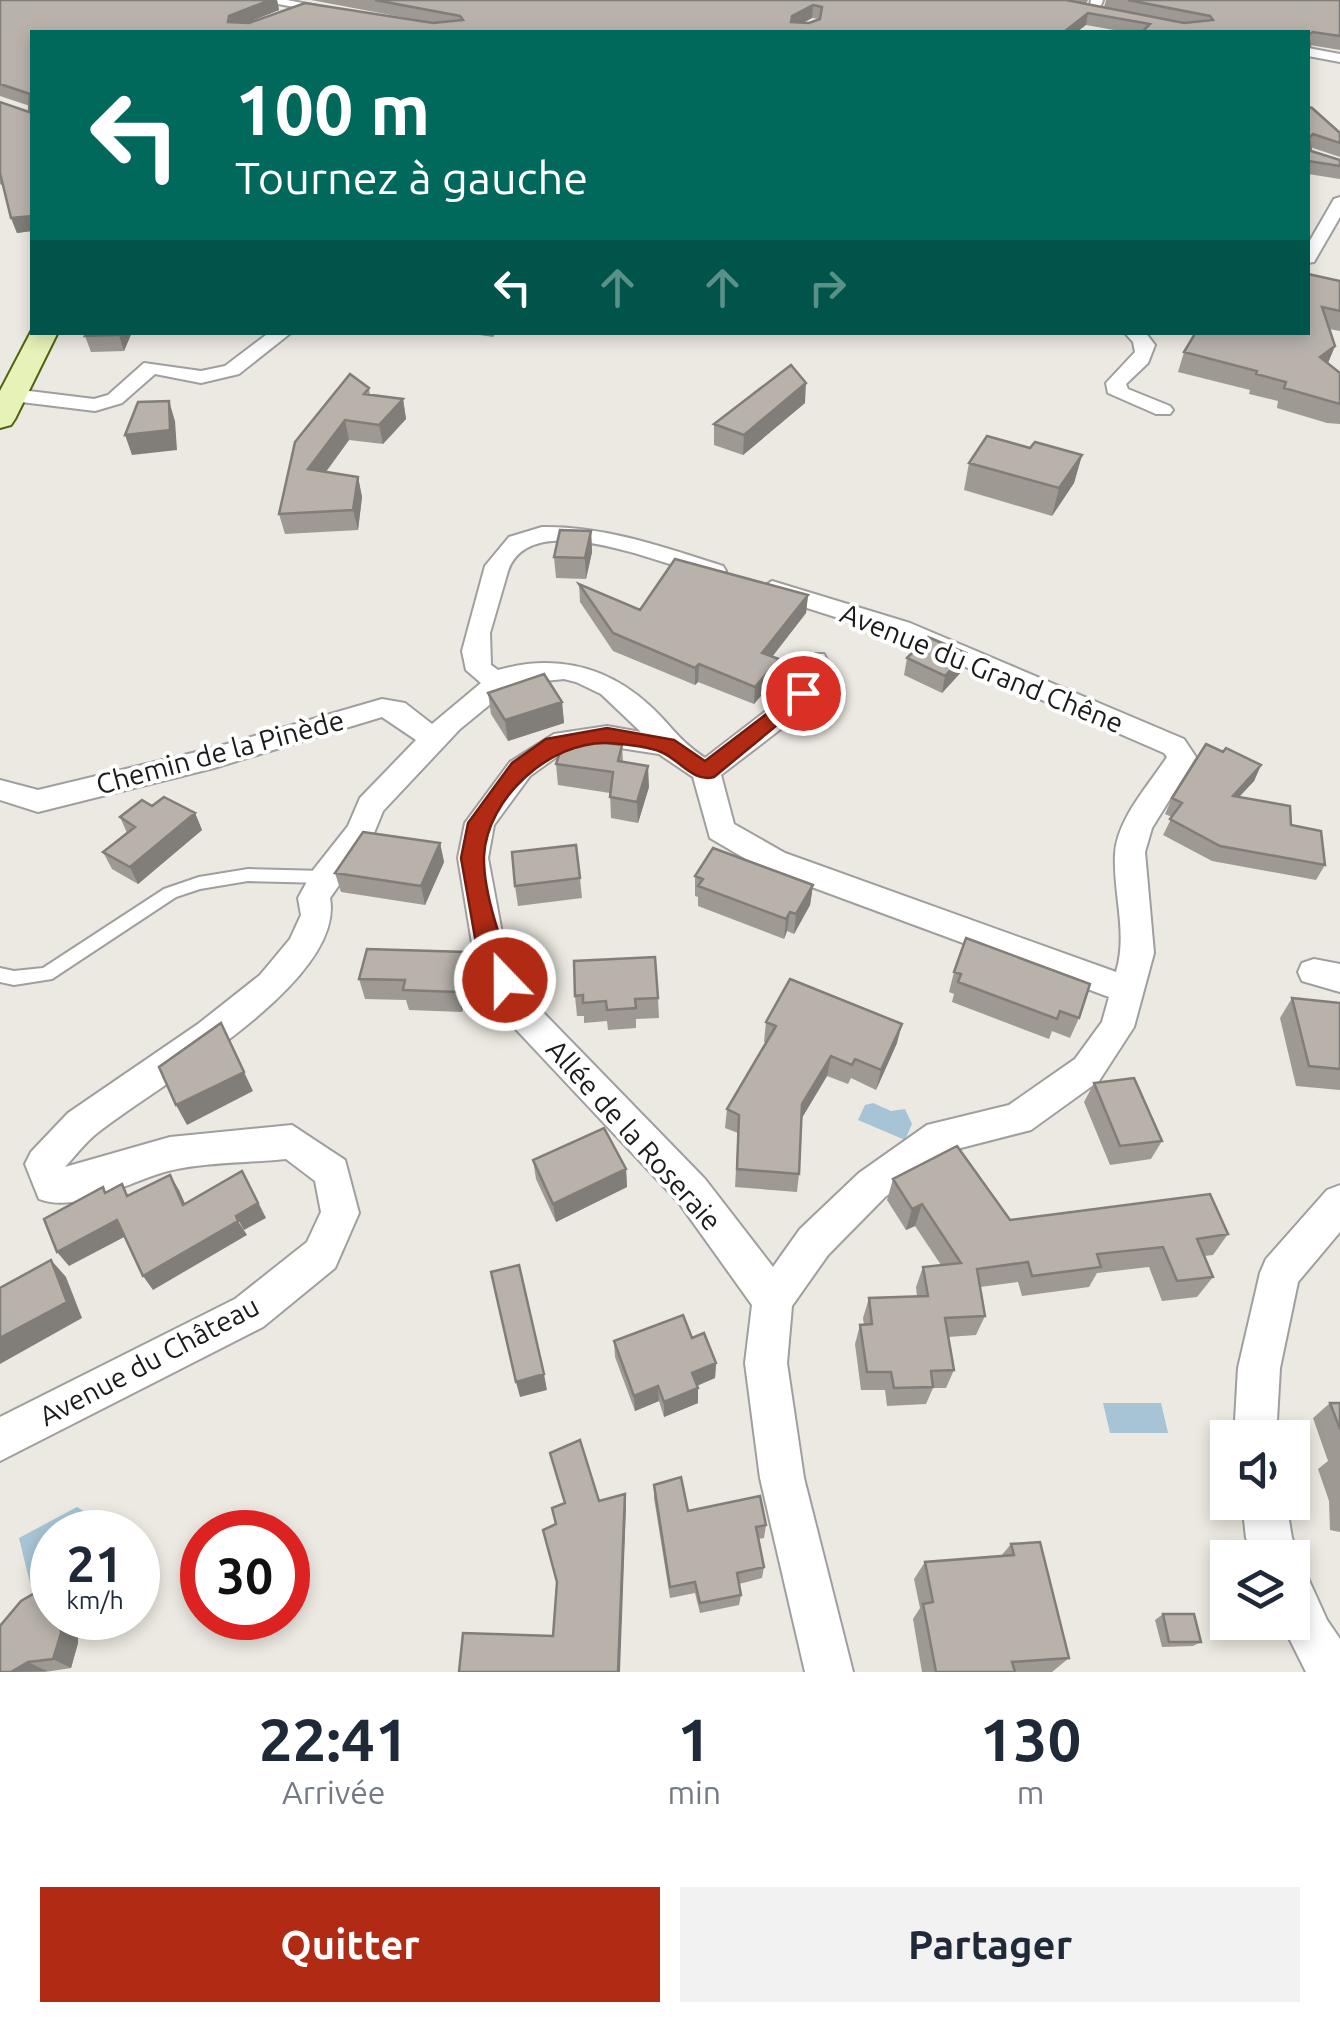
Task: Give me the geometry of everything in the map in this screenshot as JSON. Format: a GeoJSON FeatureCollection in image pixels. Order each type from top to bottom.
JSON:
{"type":"FeatureCollection","features":[{"type":"Feature","properties":{"kind":"main road"},"geometry":{"type":"LineString","coordinates":[[6,407],[44,335]]}},
{"type":"Feature","properties":{"kind":"street"},"geometry":{"type":"LineString","coordinates":[[262,0],[352,13]]}},
{"type":"Feature","properties":{"kind":"street"},"geometry":{"type":"LineString","coordinates":[[277,18],[310,6]]}},
{"type":"Feature","properties":{"kind":"street"},"geometry":{"type":"LineString","coordinates":[[1072,9],[1094,6],[1192,30]]}},
{"type":"Feature","properties":{"kind":"street"},"geometry":{"type":"LineString","coordinates":[[1310,52],[1340,58]]}},
{"type":"Feature","properties":{"kind":"street"},"geometry":{"type":"LineString","coordinates":[[1310,254],[1340,202]]}},
{"type":"Feature","properties":{"kind":"street"},"geometry":{"type":"LineString","coordinates":[[6,407],[95,406],[114,399],[151,367],[202,377],[232,370],[279,335]]}},
{"type":"Feature","properties":{"kind":"street"},"geometry":{"type":"LineString","coordinates":[[1138,335],[1143,338],[1146,356],[1116,383],[1118,393],[1163,410]]}},
{"type":"Feature","properties":{"kind":"street","name":"Avenue du Grand Chêne"},"geometry":{"type":"LineString","coordinates":[[500,683],[480,670],[474,646],[500,558],[516,546],[546,535],[584,532],[901,629],[1180,751],[1182,757],[1176,771],[1136,827],[1130,852],[1140,936],[1127,990]]}},
{"type":"Feature","properties":{"kind":"street"},"geometry":{"type":"LineString","coordinates":[[816,660],[821,675],[785,710],[706,772],[721,830],[774,861],[1127,990],[1116,1027],[1086,1070],[1018,1119],[940,1136],[872,1185],[814,1242],[773,1300],[766,1363],[782,1478],[829,1672]]}},
{"type":"Feature","properties":{"kind":"street","name":"Avenue du Château"},"geometry":{"type":"LineString","coordinates":[[0,1440],[249,1314],[321,1255],[340,1213],[332,1172],[292,1142],[170,1154],[90,1180],[52,1187],[44,1164],[80,1124],[210,1034],[272,985],[302,947],[317,915],[314,898],[325,877],[349,851],[370,806],[433,738],[508,676],[564,670],[610,688],[642,714],[667,746]]}},
{"type":"Feature","properties":{"kind":"street","name":"Chemin de la Pinède"},"geometry":{"type":"LineString","coordinates":[[0,790],[38,801],[214,758],[382,708],[395,710],[433,738]]}},
{"type":"Feature","properties":{"kind":"street","name":"Allée de la Roseraie"},"geometry":{"type":"LineString","coordinates":[[706,772],[667,746],[607,736],[554,744],[520,769],[480,823],[472,858],[489,949],[522,1012],[692,1190],[773,1300]]}},
{"type":"Feature","properties":{"kind":"street"},"geometry":{"type":"LineString","coordinates":[[1256,1420],[1259,1368],[1280,1273],[1340,1204]]}},
{"type":"Feature","properties":{"kind":"street"},"geometry":{"type":"LineString","coordinates":[[1310,1636],[1334,1672]]}},
{"type":"Feature","properties":{"kind":"lane"},"geometry":{"type":"LineString","coordinates":[[0,974],[14,978],[46,974],[170,893],[198,883],[248,876],[325,877]]}},
{"type":"Feature","properties":{"kind":"water"},"geometry":{"type":"Polygon","coordinates":[[[873,1103],[891,1111],[905,1109],[912,1124],[905,1140],[858,1120],[865,1105],[873,1103]]]}},
{"type":"Feature","properties":{"kind":"water"},"geometry":{"type":"Polygon","coordinates":[[[1103,1403],[1161,1403],[1168,1433],[1110,1433],[1103,1403]]]}},
{"type":"Feature","properties":{"kind":"water"},"geometry":{"type":"Polygon","coordinates":[[[30,1532],[30,1583],[19,1538],[30,1532]]]}},
{"type":"Feature","properties":{"kind":"building"},"geometry":{"type":"Polygon","coordinates":[[[0,0],[270,0],[229,16],[228,22],[249,23],[305,3],[433,23],[463,20],[460,16],[375,0],[1066,0],[1184,23],[1213,20],[1210,16],[1128,0],[1340,0],[1340,36],[1310,34],[1310,30],[1144,30],[1150,24],[1088,13],[1067,30],[30,30],[30,94],[0,84],[0,0]],[[813,5],[792,16],[791,22],[809,23],[820,19],[822,7],[813,5]]]}},
{"type":"Feature","properties":{"kind":"building"},"geometry":{"type":"Polygon","coordinates":[[[30,94],[30,216],[11,218],[0,173],[0,102],[29,112],[30,94]]]}},
{"type":"Feature","properties":{"kind":"building"},"geometry":{"type":"Polygon","coordinates":[[[1310,108],[1340,133],[1340,143],[1313,134],[1310,137],[1310,108]]]}},
{"type":"Feature","properties":{"kind":"building"},"geometry":{"type":"Polygon","coordinates":[[[1310,144],[1311,151],[1340,160],[1340,166],[1310,161],[1310,144]]]}},
{"type":"Feature","properties":{"kind":"building"},"geometry":{"type":"Polygon","coordinates":[[[1310,274],[1340,281],[1340,311],[1322,307],[1335,346],[1320,357],[1340,373],[1340,404],[1284,388],[1286,382],[1256,374],[1257,371],[1184,352],[1194,335],[1310,335],[1310,274]]]}},
{"type":"Feature","properties":{"kind":"building"},"geometry":{"type":"Polygon","coordinates":[[[791,365],[806,383],[744,435],[714,424],[791,365]]]}},
{"type":"Feature","properties":{"kind":"building"},"geometry":{"type":"Polygon","coordinates":[[[350,374],[369,388],[364,394],[403,399],[379,425],[345,420],[308,469],[358,477],[353,510],[279,514],[295,442],[350,374]]]}},
{"type":"Feature","properties":{"kind":"building"},"geometry":{"type":"Polygon","coordinates":[[[169,401],[170,430],[125,435],[138,402],[169,401]]]}},
{"type":"Feature","properties":{"kind":"building"},"geometry":{"type":"Polygon","coordinates":[[[987,436],[1030,448],[1035,442],[1082,455],[1059,488],[969,463],[987,436]]]}},
{"type":"Feature","properties":{"kind":"building"},"geometry":{"type":"Polygon","coordinates":[[[560,530],[591,531],[585,558],[554,557],[560,530]]]}},
{"type":"Feature","properties":{"kind":"building"},"geometry":{"type":"Polygon","coordinates":[[[675,559],[808,595],[762,653],[779,659],[755,687],[699,664],[695,668],[613,633],[579,584],[640,610],[675,559]]]}},
{"type":"Feature","properties":{"kind":"building"},"geometry":{"type":"Polygon","coordinates":[[[928,637],[966,653],[945,676],[907,658],[928,637]]]}},
{"type":"Feature","properties":{"kind":"building"},"geometry":{"type":"Polygon","coordinates":[[[544,674],[562,702],[505,720],[488,693],[544,674]]]}},
{"type":"Feature","properties":{"kind":"building"},"geometry":{"type":"Polygon","coordinates":[[[565,738],[622,745],[618,761],[648,766],[637,802],[610,797],[613,772],[556,764],[565,738]]]}},
{"type":"Feature","properties":{"kind":"building"},"geometry":{"type":"Polygon","coordinates":[[[1206,744],[1223,752],[1226,748],[1261,765],[1233,796],[1290,806],[1291,825],[1321,831],[1325,865],[1220,846],[1170,819],[1182,803],[1172,798],[1206,744]]]}},
{"type":"Feature","properties":{"kind":"building"},"geometry":{"type":"Polygon","coordinates":[[[164,797],[195,813],[130,867],[103,852],[135,827],[120,817],[142,800],[152,806],[164,797]]]}},
{"type":"Feature","properties":{"kind":"building"},"geometry":{"type":"Polygon","coordinates":[[[363,832],[440,843],[421,886],[335,873],[363,832]]]}},
{"type":"Feature","properties":{"kind":"building"},"geometry":{"type":"Polygon","coordinates":[[[576,845],[580,878],[515,886],[512,852],[576,845]]]}},
{"type":"Feature","properties":{"kind":"building"},"geometry":{"type":"Polygon","coordinates":[[[713,848],[813,885],[796,914],[790,912],[786,919],[698,886],[703,879],[695,876],[713,848]]]}},
{"type":"Feature","properties":{"kind":"building"},"geometry":{"type":"Polygon","coordinates":[[[966,938],[1090,984],[1079,1018],[1060,1011],[1057,1019],[958,982],[961,974],[954,972],[966,938]]]}},
{"type":"Feature","properties":{"kind":"building"},"geometry":{"type":"Polygon","coordinates":[[[367,949],[466,952],[457,992],[403,990],[405,980],[359,979],[367,949]]]}},
{"type":"Feature","properties":{"kind":"building"},"geometry":{"type":"Polygon","coordinates":[[[655,957],[658,998],[635,999],[636,1008],[607,1010],[606,1001],[583,1003],[583,995],[575,996],[574,961],[655,957]]]}},
{"type":"Feature","properties":{"kind":"building"},"geometry":{"type":"Polygon","coordinates":[[[790,979],[902,1024],[881,1070],[855,1059],[852,1065],[831,1056],[802,1104],[799,1174],[737,1169],[739,1115],[727,1109],[776,1026],[766,1022],[790,979]]]}},
{"type":"Feature","properties":{"kind":"building"},"geometry":{"type":"Polygon","coordinates":[[[1292,998],[1340,1003],[1340,1069],[1309,1066],[1292,998]]]}},
{"type":"Feature","properties":{"kind":"building"},"geometry":{"type":"Polygon","coordinates":[[[221,1023],[244,1072],[176,1105],[159,1067],[221,1023]]]}},
{"type":"Feature","properties":{"kind":"building"},"geometry":{"type":"Polygon","coordinates":[[[1134,1078],[1162,1141],[1120,1146],[1094,1083],[1134,1078]]]}},
{"type":"Feature","properties":{"kind":"building"},"geometry":{"type":"Polygon","coordinates":[[[604,1128],[626,1169],[553,1204],[533,1160],[604,1128]]]}},
{"type":"Feature","properties":{"kind":"building"},"geometry":{"type":"Polygon","coordinates":[[[957,1146],[1010,1220],[1210,1194],[1228,1234],[1197,1239],[1213,1277],[1177,1281],[1163,1247],[1097,1254],[1101,1267],[1032,1276],[1028,1262],[977,1269],[985,1316],[945,1318],[954,1370],[931,1371],[933,1387],[894,1388],[891,1372],[867,1372],[860,1325],[872,1324],[869,1298],[928,1296],[923,1267],[961,1263],[922,1204],[912,1209],[893,1179],[957,1146]]]}},
{"type":"Feature","properties":{"kind":"building"},"geometry":{"type":"Polygon","coordinates":[[[242,1171],[258,1203],[236,1216],[238,1221],[143,1276],[117,1220],[57,1252],[44,1219],[103,1187],[105,1193],[122,1184],[127,1196],[170,1175],[183,1205],[242,1171]]]}},
{"type":"Feature","properties":{"kind":"building"},"geometry":{"type":"Polygon","coordinates":[[[51,1260],[67,1302],[0,1338],[0,1288],[51,1260]]]}},
{"type":"Feature","properties":{"kind":"building"},"geometry":{"type":"Polygon","coordinates":[[[519,1265],[544,1374],[516,1382],[491,1272],[519,1265]]]}},
{"type":"Feature","properties":{"kind":"building"},"geometry":{"type":"Polygon","coordinates":[[[683,1315],[692,1338],[704,1333],[716,1363],[692,1373],[698,1388],[664,1402],[658,1386],[634,1396],[614,1341],[683,1315]]]}},
{"type":"Feature","properties":{"kind":"building"},"geometry":{"type":"Polygon","coordinates":[[[1330,1403],[1340,1403],[1340,1429],[1330,1403]]]}},
{"type":"Feature","properties":{"kind":"building"},"geometry":{"type":"Polygon","coordinates":[[[580,1440],[599,1501],[625,1494],[618,1672],[459,1672],[463,1633],[553,1636],[557,1582],[543,1530],[556,1524],[552,1508],[565,1503],[550,1453],[580,1440]]]}},
{"type":"Feature","properties":{"kind":"building"},"geometry":{"type":"Polygon","coordinates":[[[681,1477],[688,1511],[760,1496],[766,1525],[756,1527],[764,1567],[737,1573],[741,1595],[700,1603],[695,1582],[670,1587],[654,1485],[681,1477]]]}},
{"type":"Feature","properties":{"kind":"building"},"geometry":{"type":"Polygon","coordinates":[[[1040,1542],[1069,1658],[1012,1662],[1015,1672],[936,1672],[923,1604],[933,1602],[925,1562],[1014,1555],[1011,1544],[1040,1542]]]}},
{"type":"Feature","properties":{"kind":"building"},"geometry":{"type":"Polygon","coordinates":[[[30,1596],[30,1640],[59,1640],[53,1659],[28,1662],[11,1672],[0,1672],[0,1626],[30,1596]]]}},
{"type":"Feature","properties":{"kind":"building"},"geometry":{"type":"Polygon","coordinates":[[[1163,1614],[1194,1614],[1201,1642],[1169,1642],[1163,1614]]]}},
{"type":"Feature","properties":{"kind":"route"},"geometry":{"type":"LineString","coordinates":[[505,980],[489,949],[472,858],[480,823],[520,769],[554,744],[607,736],[667,746],[706,772],[803,693]]}}]}
